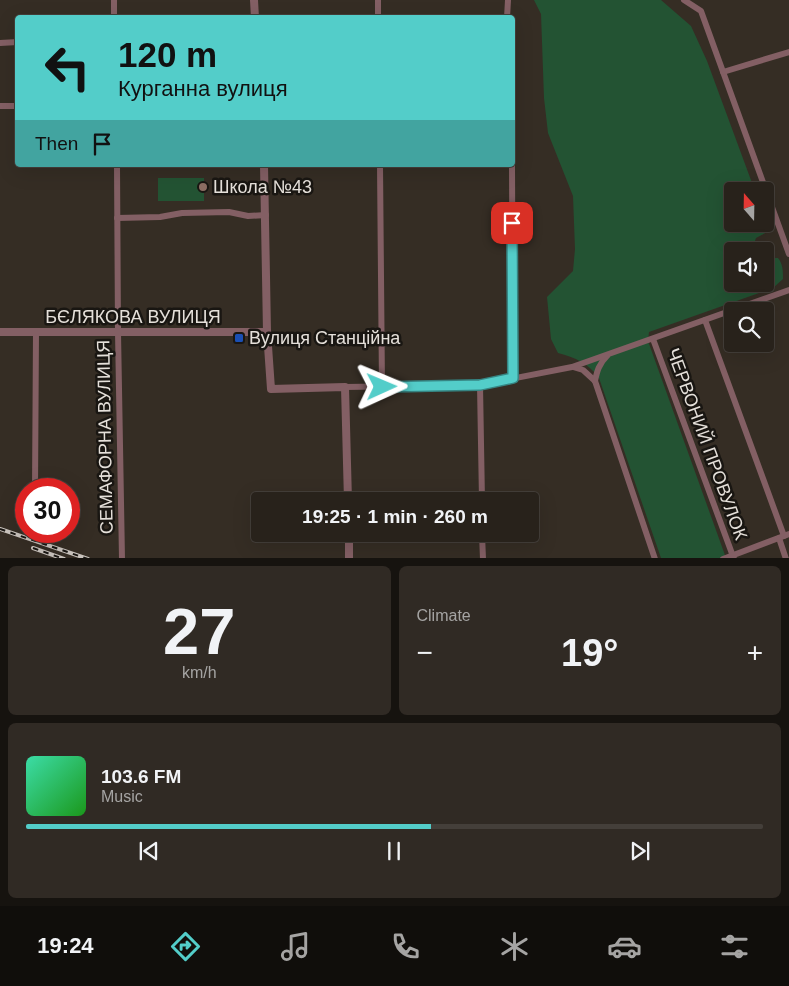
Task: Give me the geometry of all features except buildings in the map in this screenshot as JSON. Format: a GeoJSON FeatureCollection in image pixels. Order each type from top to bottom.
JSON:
{"type":"FeatureCollection","features":[{"type":"Feature","properties":{"kind":"street"},"geometry":{"type":"LineString","coordinates":[[114,0],[114,15]]}},
{"type":"Feature","properties":{"kind":"street"},"geometry":{"type":"LineString","coordinates":[[254,0],[255,15]]}},
{"type":"Feature","properties":{"kind":"street"},"geometry":{"type":"LineString","coordinates":[[378,0],[378,15]]}},
{"type":"Feature","properties":{"kind":"street"},"geometry":{"type":"LineString","coordinates":[[507,15],[508,0]]}},
{"type":"Feature","properties":{"kind":"street"},"geometry":{"type":"LineString","coordinates":[[684,0],[701,11],[789,254]]}},
{"type":"Feature","properties":{"kind":"street"},"geometry":{"type":"LineString","coordinates":[[0,43],[15,42]]}},
{"type":"Feature","properties":{"kind":"street"},"geometry":{"type":"LineString","coordinates":[[723,72],[789,52]]}},
{"type":"Feature","properties":{"kind":"street"},"geometry":{"type":"LineString","coordinates":[[0,106],[15,106]]}},
{"type":"Feature","properties":{"kind":"street","name":"СЕМАФОРНА ВУЛИЦЯ"},"geometry":{"type":"LineString","coordinates":[[117,167],[122,558]]}},
{"type":"Feature","properties":{"kind":"street"},"geometry":{"type":"LineString","coordinates":[[264,167],[270,389],[480,385],[572,367],[789,290]]}},
{"type":"Feature","properties":{"kind":"street"},"geometry":{"type":"LineString","coordinates":[[380,167],[382,387]]}},
{"type":"Feature","properties":{"kind":"street"},"geometry":{"type":"LineString","coordinates":[[512,167],[513,378]]}},
{"type":"Feature","properties":{"kind":"street"},"geometry":{"type":"LineString","coordinates":[[117,218],[160,217],[182,212],[229,212],[248,216],[266,215]]}},
{"type":"Feature","properties":{"kind":"street"},"geometry":{"type":"LineString","coordinates":[[705,320],[784,536],[786,558]]}},
{"type":"Feature","properties":{"kind":"street","name":"БЄЛЯКОВА ВУЛИЦЯ"},"geometry":{"type":"LineString","coordinates":[[0,332],[267,332]]}},
{"type":"Feature","properties":{"kind":"street"},"geometry":{"type":"LineString","coordinates":[[35,478],[36,332]]}},
{"type":"Feature","properties":{"kind":"street","name":"ЧЕРВОНИЙ ПРОВУЛОК"},"geometry":{"type":"LineString","coordinates":[[652,339],[733,557]]}},
{"type":"Feature","properties":{"kind":"street"},"geometry":{"type":"LineString","coordinates":[[595,381],[597,370],[602,361],[609,355]]}},
{"type":"Feature","properties":{"kind":"street"},"geometry":{"type":"LineString","coordinates":[[572,367],[583,370],[595,381],[655,558]]}},
{"type":"Feature","properties":{"kind":"street"},"geometry":{"type":"LineString","coordinates":[[480,385],[482,492]]}},
{"type":"Feature","properties":{"kind":"street"},"geometry":{"type":"LineString","coordinates":[[345,387],[348,492]]}},
{"type":"Feature","properties":{"kind":"street"},"geometry":{"type":"LineString","coordinates":[[723,558],[733,557],[784,536]]}},
{"type":"Feature","properties":{"kind":"street"},"geometry":{"type":"LineString","coordinates":[[349,542],[349,558]]}},
{"type":"Feature","properties":{"kind":"street"},"geometry":{"type":"LineString","coordinates":[[482,542],[483,558]]}},
{"type":"Feature","properties":{"kind":"green space"},"geometry":{"type":"Polygon","coordinates":[[[534,0],[661,0],[691,26],[707,61],[752,182],[724,182],[724,232],[767,232],[756,238],[755,242],[724,242],[724,292],[762,292],[734,302],[724,302],[724,305],[649,332],[648,341],[726,558],[661,558],[599,378],[581,362],[558,353],[551,339],[547,297],[573,271],[575,249],[573,196],[548,133],[544,98],[541,14],[534,0]]]}},
{"type":"Feature","properties":{"kind":"green space"},"geometry":{"type":"Polygon","coordinates":[[[158,178],[204,178],[204,201],[158,201],[158,178]]]}},
{"type":"Feature","properties":{"kind":"green space"},"geometry":{"type":"Polygon","coordinates":[[[774,258],[780,260],[783,279],[774,287],[774,258]]]}},
{"type":"Feature","properties":{"kind":"railway"},"geometry":{"type":"LineString","coordinates":[[0,529],[85,558]]}},
{"type":"Feature","properties":{"kind":"railway"},"geometry":{"type":"LineString","coordinates":[[33,548],[61,558]]}},
{"type":"Feature","properties":{"kind":"place","name":"Школа №43"},"geometry":{"type":"Point","coordinates":[203,187]}},
{"type":"Feature","properties":{"kind":"place","name":"Вулиця Станційна"},"geometry":{"type":"Point","coordinates":[239,338]}},
{"type":"Feature","properties":{"kind":"route"},"geometry":{"type":"LineString","coordinates":[[382,387],[480,385],[513,378],[512,223]]}}]}
